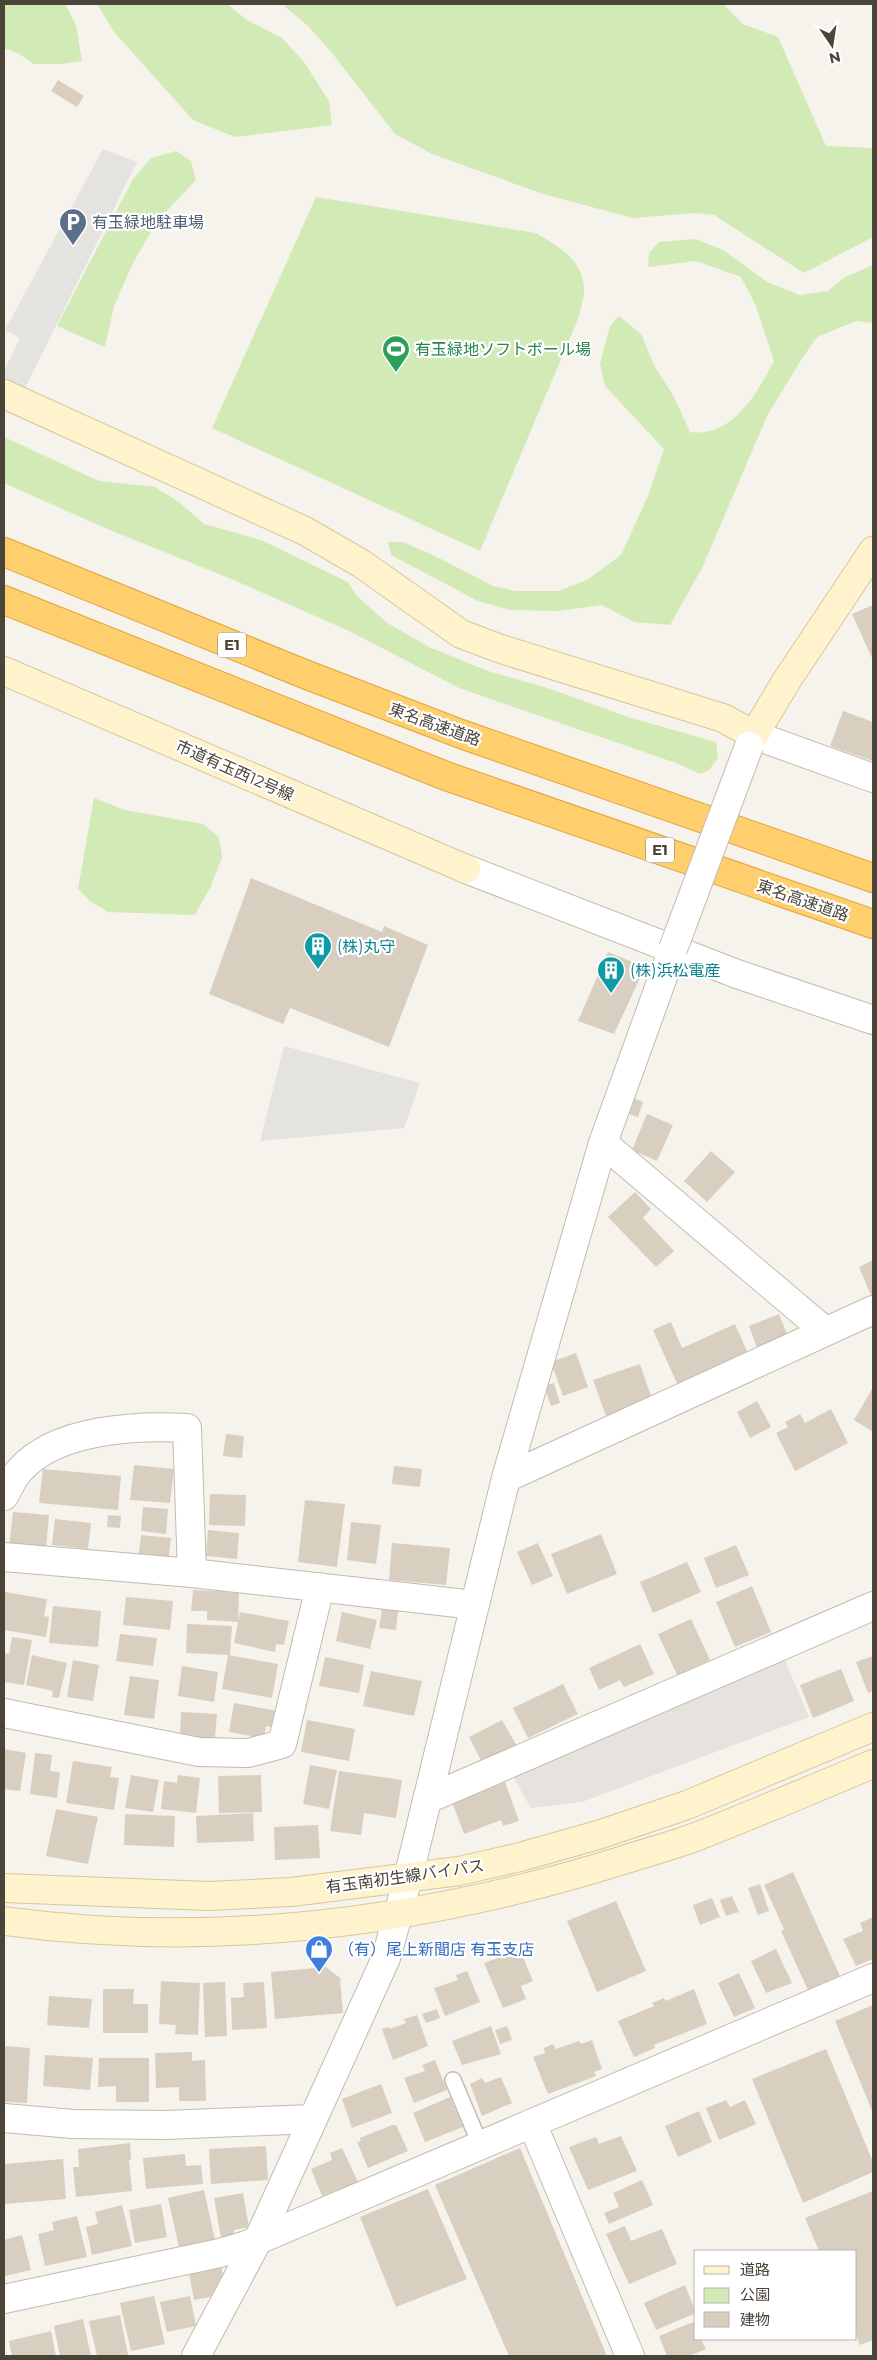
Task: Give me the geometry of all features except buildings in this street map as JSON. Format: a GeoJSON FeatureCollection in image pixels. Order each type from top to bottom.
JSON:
{"type":"FeatureCollection","features":[{"type":"Feature","properties":{"kind":"highway","name":"東名高速道路"},"geometry":{"type":"LineString","coordinates":[[9,553],[307,675],[461,734],[873,878]]}},
{"type":"Feature","properties":{"kind":"highway","name":"東名高速道路"},"geometry":{"type":"LineString","coordinates":[[4,600],[446,776],[873,924]]}},
{"type":"Feature","properties":{"kind":"street"},"geometry":{"type":"LineString","coordinates":[[4,394],[305,530],[362,564],[461,634],[501,649],[723,718],[751,740],[873,778]]}},
{"type":"Feature","properties":{"kind":"street"},"geometry":{"type":"LineString","coordinates":[[196,2356],[259,2238],[379,1975],[408,1878],[506,1478],[603,1143],[751,740],[787,680],[873,551]]}},
{"type":"Feature","properties":{"kind":"street","name":"市道有玉西12号線"},"geometry":{"type":"LineString","coordinates":[[4,671],[466,869],[673,949]]}},
{"type":"Feature","properties":{"kind":"street"},"geometry":{"type":"LineString","coordinates":[[673,949],[737,974],[873,1020]]}},
{"type":"Feature","properties":{"kind":"street"},"geometry":{"type":"LineString","coordinates":[[603,1143],[825,1331]]}},
{"type":"Feature","properties":{"kind":"street"},"geometry":{"type":"LineString","coordinates":[[506,1478],[873,1310]]}},
{"type":"Feature","properties":{"kind":"street"},"geometry":{"type":"LineString","coordinates":[[4,1496],[20,1470],[51,1448],[69,1441],[102,1432],[164,1427],[187,1428],[192,1574]]}},
{"type":"Feature","properties":{"kind":"street"},"geometry":{"type":"LineString","coordinates":[[4,1557],[320,1587],[475,1605]]}},
{"type":"Feature","properties":{"kind":"street"},"geometry":{"type":"LineString","coordinates":[[4,1713],[199,1752],[248,1753],[282,1744],[320,1587]]}},
{"type":"Feature","properties":{"kind":"street"},"geometry":{"type":"LineString","coordinates":[[428,1799],[873,1606]]}},
{"type":"Feature","properties":{"kind":"street","name":"有玉南初生線バイパス"},"geometry":{"type":"LineString","coordinates":[[4,1888],[210,1896],[291,1892],[459,1871],[520,1857],[598,1835],[687,1805],[873,1727]]}},
{"type":"Feature","properties":{"kind":"street","name":"有玉南初生線バイパス"},"geometry":{"type":"LineString","coordinates":[[4,1921],[77,1928],[210,1933],[290,1930],[478,1900],[569,1877],[697,1836],[873,1764]]}},
{"type":"Feature","properties":{"kind":"street"},"geometry":{"type":"LineString","coordinates":[[4,2299],[220,2253],[873,1978]]}},
{"type":"Feature","properties":{"kind":"street"},"geometry":{"type":"LineString","coordinates":[[4,2118],[73,2124],[156,2125],[312,2119]]}},
{"type":"Feature","properties":{"kind":"street"},"geometry":{"type":"LineString","coordinates":[[532,2123],[630,2356]]}},
{"type":"Feature","properties":{"kind":"lane"},"geometry":{"type":"LineString","coordinates":[[453,2080],[480,2144]]}},
{"type":"Feature","properties":{"kind":"shaded area","name":"有玉緑地駐車場"},"geometry":{"type":"Polygon","coordinates":[[[103,149],[137,162],[25,388],[4,379],[4,371],[20,338],[5,330],[103,149]]]}},
{"type":"Feature","properties":{"kind":"shaded area"},"geometry":{"type":"Polygon","coordinates":[[[284,1046],[420,1083],[404,1128],[260,1141],[284,1046]]]}},
{"type":"Feature","properties":{"kind":"shaded area"},"geometry":{"type":"Polygon","coordinates":[[[783,1656],[809,1717],[582,1802],[531,1808],[509,1770],[783,1656]]]}},
{"type":"Feature","properties":{"kind":"green space"},"geometry":{"type":"Polygon","coordinates":[[[4,4],[65,4],[76,25],[82,61],[61,64],[34,64],[19,54],[4,48],[4,4]]]}},
{"type":"Feature","properties":{"kind":"green space"},"geometry":{"type":"Polygon","coordinates":[[[97,4],[227,4],[247,20],[282,38],[304,62],[329,101],[332,125],[235,137],[193,120],[114,32],[97,4]]]}},
{"type":"Feature","properties":{"kind":"green space"},"geometry":{"type":"Polygon","coordinates":[[[282,4],[723,4],[743,24],[778,37],[826,146],[873,148],[873,237],[804,273],[714,215],[694,213],[633,218],[543,194],[432,154],[395,134],[332,53],[309,27],[282,4]]]}},
{"type":"Feature","properties":{"kind":"green space"},"geometry":{"type":"Polygon","coordinates":[[[176,151],[191,161],[196,180],[157,221],[131,267],[114,306],[105,347],[57,326],[133,179],[151,158],[176,151]]]}},
{"type":"Feature","properties":{"kind":"green space","name":"有玉緑地ソフトボール場"},"geometry":{"type":"Polygon","coordinates":[[[316,197],[536,233],[561,249],[580,271],[584,291],[578,319],[480,551],[212,428],[316,197]]]}},
{"type":"Feature","properties":{"kind":"green space"},"geometry":{"type":"Polygon","coordinates":[[[695,239],[723,250],[767,282],[800,295],[828,291],[845,277],[873,265],[873,323],[856,321],[817,337],[801,360],[767,416],[703,566],[670,625],[634,622],[602,605],[558,611],[510,610],[478,601],[391,555],[388,542],[403,542],[493,586],[515,591],[558,591],[587,580],[621,555],[648,496],[664,449],[605,386],[600,364],[610,326],[619,316],[641,334],[655,367],[673,395],[690,432],[705,432],[719,428],[731,421],[751,399],[774,361],[756,306],[741,277],[696,261],[648,267],[649,253],[659,242],[695,239]]]}},
{"type":"Feature","properties":{"kind":"green space"},"geometry":{"type":"Polygon","coordinates":[[[4,437],[99,481],[155,487],[179,502],[204,524],[261,540],[348,582],[357,596],[386,622],[429,647],[488,671],[548,688],[628,717],[716,742],[718,758],[709,770],[700,774],[676,763],[459,688],[349,631],[236,581],[105,528],[4,483],[4,437]]]}},
{"type":"Feature","properties":{"kind":"green space"},"geometry":{"type":"Polygon","coordinates":[[[94,798],[125,810],[203,824],[219,837],[222,857],[211,886],[195,915],[108,912],[90,901],[78,889],[94,798]]]}},
{"type":"Feature","properties":{"kind":"place","name":"有玉緑地駐車場"},"geometry":{"type":"Point","coordinates":[73,246]}},
{"type":"Feature","properties":{"kind":"place","name":"有玉緑地ソフトボール場"},"geometry":{"type":"Point","coordinates":[396,373]}},
{"type":"Feature","properties":{"kind":"place","name":"(株)丸守"},"geometry":{"type":"Point","coordinates":[318,970]}},
{"type":"Feature","properties":{"kind":"place","name":"(株)浜松電産"},"geometry":{"type":"Point","coordinates":[611,994]}},
{"type":"Feature","properties":{"kind":"place","name":"（有）尾上新聞店 有玉支店"},"geometry":{"type":"Point","coordinates":[319,1973]}}]}
